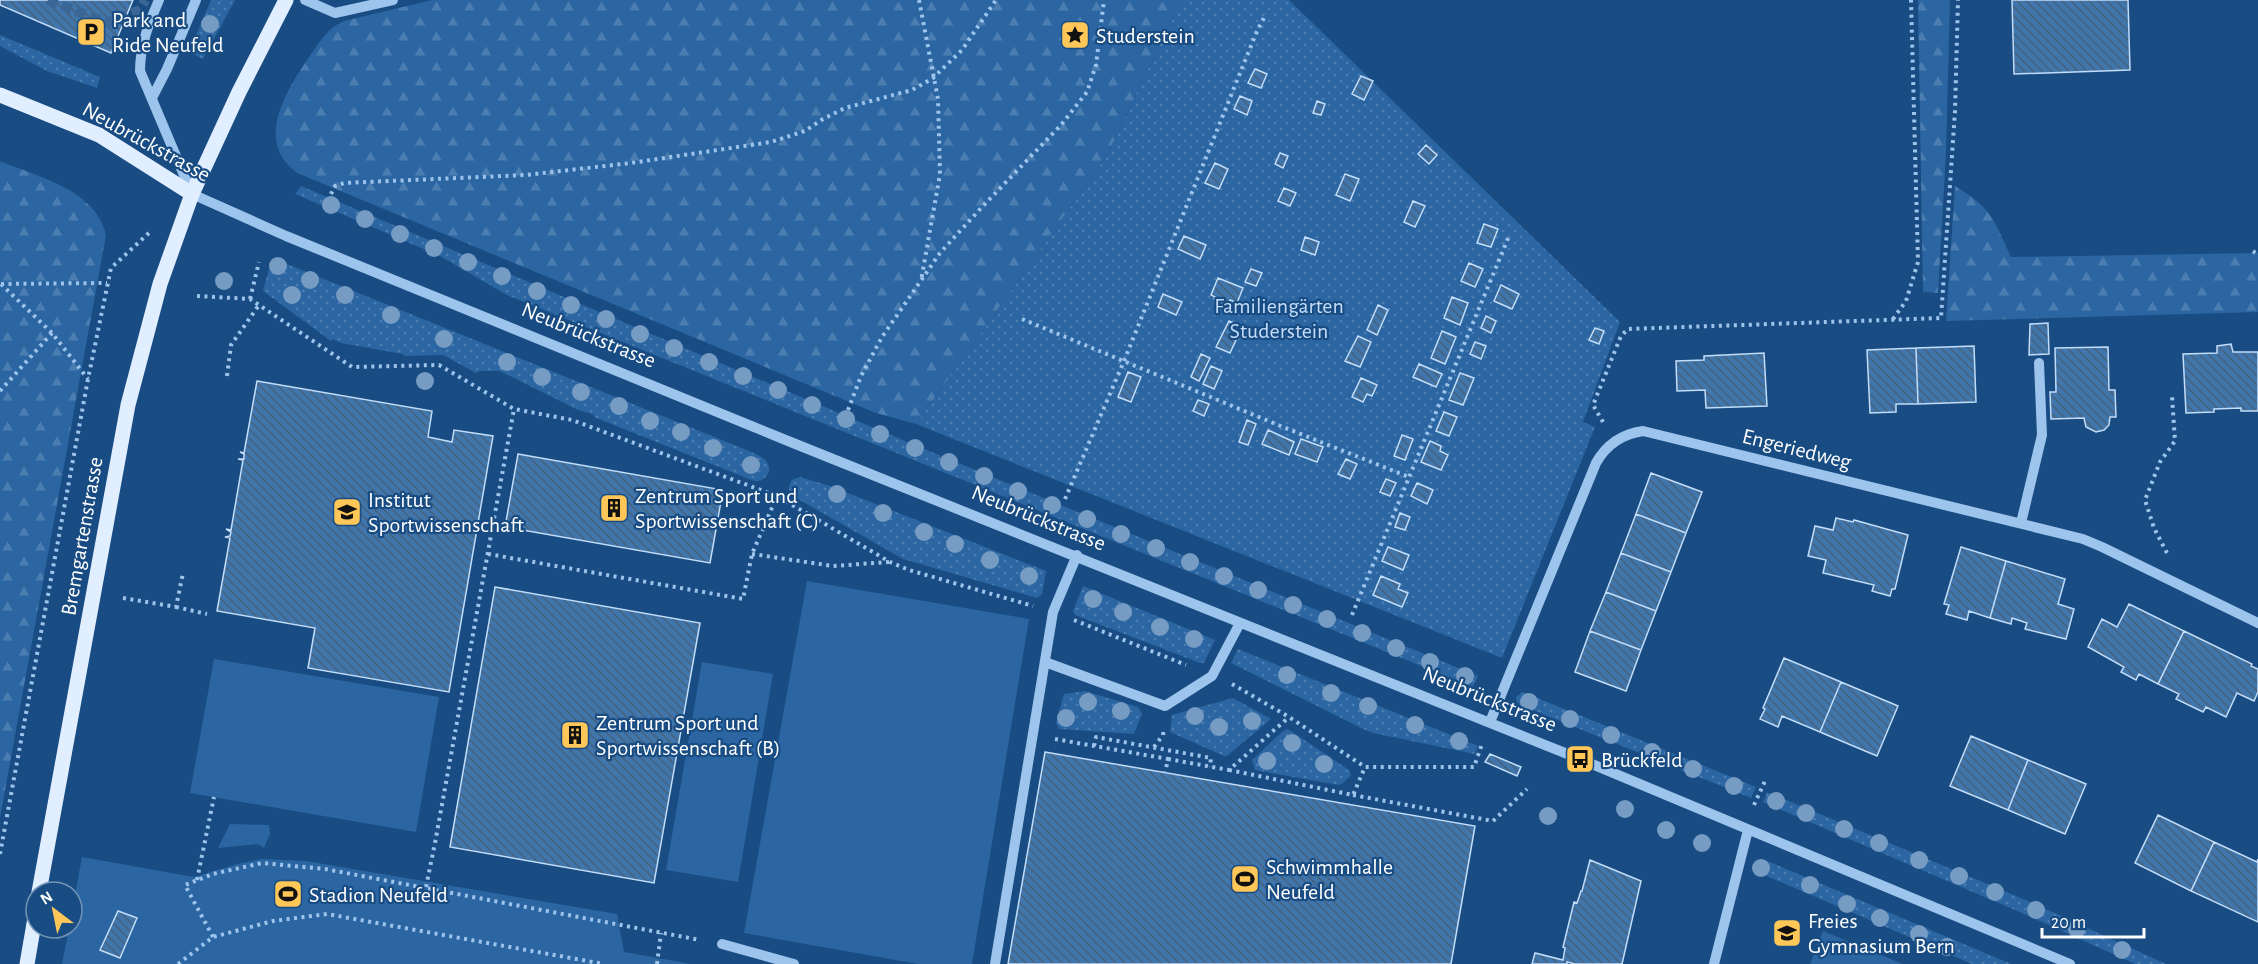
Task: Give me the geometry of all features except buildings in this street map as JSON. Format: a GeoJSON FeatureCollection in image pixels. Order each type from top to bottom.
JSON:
{"type":"FeatureCollection","features":[{"type":"Feature","properties":{"kind":"main road","name":"Bremgartenstrasse"},"geometry":{"type":"LineString","coordinates":[[41,880],[128,405],[160,284],[192,194],[239,92],[286,0]]}},
{"type":"Feature","properties":{"kind":"main road","name":"Neubrückstrasse"},"geometry":{"type":"LineString","coordinates":[[0,95],[99,135],[192,194]]}},
{"type":"Feature","properties":{"kind":"main road"},"geometry":{"type":"LineString","coordinates":[[27,964],[31,940]]}},
{"type":"Feature","properties":{"kind":"street"},"geometry":{"type":"LineString","coordinates":[[159,0],[140,53],[141,70],[192,194]]}},
{"type":"Feature","properties":{"kind":"street"},"geometry":{"type":"LineString","coordinates":[[152,98],[167,69],[196,0]]}},
{"type":"Feature","properties":{"kind":"street"},"geometry":{"type":"LineString","coordinates":[[304,0],[334,13],[393,0]]}},
{"type":"Feature","properties":{"kind":"street","name":"Neubrückstrasse"},"geometry":{"type":"LineString","coordinates":[[192,194],[286,236],[798,445],[1490,722],[2070,964]]}},
{"type":"Feature","properties":{"kind":"street"},"geometry":{"type":"LineString","coordinates":[[2021,523],[2042,435],[2039,363]]}},
{"type":"Feature","properties":{"kind":"street","name":"Engeriedweg"},"geometry":{"type":"LineString","coordinates":[[1490,722],[1596,464],[1606,449],[1625,435],[1643,431],[2021,523],[2092,543],[2258,623]]}},
{"type":"Feature","properties":{"kind":"street"},"geometry":{"type":"LineString","coordinates":[[994,964],[1053,612],[1077,555]]}},
{"type":"Feature","properties":{"kind":"street"},"geometry":{"type":"LineString","coordinates":[[1045,662],[1165,706],[1212,676],[1240,622]]}},
{"type":"Feature","properties":{"kind":"street"},"geometry":{"type":"LineString","coordinates":[[1714,964],[1748,830]]}},
{"type":"Feature","properties":{"kind":"street"},"geometry":{"type":"LineString","coordinates":[[722,944],[794,964]]}},
{"type":"Feature","properties":{"kind":"path"},"geometry":{"type":"LineString","coordinates":[[919,0],[938,99],[940,174],[922,263],[921,282]]}},
{"type":"Feature","properties":{"kind":"path"},"geometry":{"type":"LineString","coordinates":[[332,194],[335,186],[344,183],[526,175],[631,163],[771,142],[805,130],[845,108],[912,90],[933,78],[962,50],[996,0]]}},
{"type":"Feature","properties":{"kind":"path"},"geometry":{"type":"LineString","coordinates":[[848,410],[861,376],[882,338],[940,253],[1061,125],[1087,92],[1096,66],[1104,0]]}},
{"type":"Feature","properties":{"kind":"path"},"geometry":{"type":"LineString","coordinates":[[1892,319],[1906,301],[1918,262],[1911,0]]}},
{"type":"Feature","properties":{"kind":"path"},"geometry":{"type":"LineString","coordinates":[[1608,430],[1593,405],[1621,336],[1628,329],[1941,318],[1955,111],[1958,0]]}},
{"type":"Feature","properties":{"kind":"path"},"geometry":{"type":"LineString","coordinates":[[1065,499],[1124,362],[1241,68],[1266,14]]}},
{"type":"Feature","properties":{"kind":"path"},"geometry":{"type":"LineString","coordinates":[[1352,615],[1509,236]]}},
{"type":"Feature","properties":{"kind":"path"},"geometry":{"type":"LineString","coordinates":[[2253,251],[2258,255]]}},
{"type":"Feature","properties":{"kind":"path"},"geometry":{"type":"LineString","coordinates":[[250,299],[259,262]]}},
{"type":"Feature","properties":{"kind":"path"},"geometry":{"type":"LineString","coordinates":[[0,854],[88,379],[111,268]]}},
{"type":"Feature","properties":{"kind":"path"},"geometry":{"type":"LineString","coordinates":[[1,284],[108,283]]}},
{"type":"Feature","properties":{"kind":"path"},"geometry":{"type":"LineString","coordinates":[[1,284],[52,333],[88,379]]}},
{"type":"Feature","properties":{"kind":"path"},"geometry":{"type":"LineString","coordinates":[[197,296],[250,299],[352,367],[439,365],[514,409],[572,420],[777,496],[890,562],[909,570],[1053,612],[1233,684],[1289,717],[1365,767],[1474,767],[1490,722]]}},
{"type":"Feature","properties":{"kind":"path"},"geometry":{"type":"LineString","coordinates":[[227,376],[231,345],[259,305]]}},
{"type":"Feature","properties":{"kind":"path"},"geometry":{"type":"LineString","coordinates":[[1022,319],[1409,477]]}},
{"type":"Feature","properties":{"kind":"path"},"geometry":{"type":"LineString","coordinates":[[0,390],[52,333]]}},
{"type":"Feature","properties":{"kind":"path"},"geometry":{"type":"LineString","coordinates":[[2163,577],[2169,557],[2154,528],[2145,500],[2160,462],[2175,441],[2172,396]]}},
{"type":"Feature","properties":{"kind":"path"},"geometry":{"type":"LineString","coordinates":[[426,887],[514,409]]}},
{"type":"Feature","properties":{"kind":"path"},"geometry":{"type":"LineString","coordinates":[[488,554],[743,599],[752,554],[777,496]]}},
{"type":"Feature","properties":{"kind":"path"},"geometry":{"type":"LineString","coordinates":[[752,554],[833,566],[890,562]]}},
{"type":"Feature","properties":{"kind":"path"},"geometry":{"type":"LineString","coordinates":[[176,607],[183,573]]}},
{"type":"Feature","properties":{"kind":"path"},"geometry":{"type":"LineString","coordinates":[[123,598],[207,614]]}},
{"type":"Feature","properties":{"kind":"path"},"geometry":{"type":"LineString","coordinates":[[1228,770],[1289,717]]}},
{"type":"Feature","properties":{"kind":"path"},"geometry":{"type":"LineString","coordinates":[[1033,735],[1493,821],[1527,789]]}},
{"type":"Feature","properties":{"kind":"path"},"geometry":{"type":"LineString","coordinates":[[1095,746],[1096,737],[1211,758],[1210,767]]}},
{"type":"Feature","properties":{"kind":"path"},"geometry":{"type":"LineString","coordinates":[[1165,773],[1167,759]]}},
{"type":"Feature","properties":{"kind":"path"},"geometry":{"type":"LineString","coordinates":[[1353,795],[1365,767]]}},
{"type":"Feature","properties":{"kind":"path"},"geometry":{"type":"LineString","coordinates":[[1754,805],[1765,781]]}},
{"type":"Feature","properties":{"kind":"path"},"geometry":{"type":"LineString","coordinates":[[196,880],[214,798]]}},
{"type":"Feature","properties":{"kind":"path"},"geometry":{"type":"LineString","coordinates":[[213,936],[185,885],[262,863],[325,868],[722,944]]}},
{"type":"Feature","properties":{"kind":"path"},"geometry":{"type":"LineString","coordinates":[[178,964],[213,936],[273,921],[327,914],[604,964]]}},
{"type":"Feature","properties":{"kind":"path"},"geometry":{"type":"LineString","coordinates":[[657,964],[661,933]]}},
{"type":"Feature","properties":{"kind":"green space"},"geometry":{"type":"Polygon","coordinates":[[[211,0],[235,0],[203,59],[189,52],[211,0]]]}},
{"type":"Feature","properties":{"kind":"green space","name":"Studerstein"},"geometry":{"type":"Polygon","coordinates":[[[432,0],[1181,0],[1106,157],[916,424],[876,413],[297,173],[284,161],[278,147],[276,132],[278,116],[291,85],[320,41],[344,21],[432,0]]]}},
{"type":"Feature","properties":{"kind":"green space","name":"Familiengärten Studerstein"},"geometry":{"type":"Polygon","coordinates":[[[1181,0],[1289,0],[1620,322],[1583,422],[1595,427],[1502,658],[916,424],[1106,157],[1181,0]]]}},
{"type":"Feature","properties":{"kind":"green space"},"geometry":{"type":"Polygon","coordinates":[[[1918,0],[1950,0],[1946,152],[1938,293],[1923,292],[1918,0]]]}},
{"type":"Feature","properties":{"kind":"green space"},"geometry":{"type":"Polygon","coordinates":[[[0,35],[100,77],[97,88],[47,71],[0,46],[0,35]]]}},
{"type":"Feature","properties":{"kind":"green space"},"geometry":{"type":"Polygon","coordinates":[[[0,161],[47,179],[78,196],[91,207],[106,235],[0,818],[0,161]]]}},
{"type":"Feature","properties":{"kind":"green space"},"geometry":{"type":"Polygon","coordinates":[[[301,186],[917,446],[1478,676],[1473,687],[507,295],[440,256],[295,194],[301,186]]]}},
{"type":"Feature","properties":{"kind":"green space"},"geometry":{"type":"Polygon","coordinates":[[[1955,186],[1984,208],[2000,233],[2011,257],[2258,253],[2258,312],[1946,321],[1955,186]]]}},
{"type":"Feature","properties":{"kind":"green space"},"geometry":{"type":"Polygon","coordinates":[[[272,258],[749,451],[767,462],[768,473],[763,479],[754,481],[594,417],[500,371],[476,373],[443,355],[404,356],[341,343],[333,339],[331,341],[263,291],[272,258]]]}},
{"type":"Feature","properties":{"kind":"green space"},"geometry":{"type":"Polygon","coordinates":[[[800,477],[830,486],[1046,571],[1042,594],[1037,598],[903,559],[798,499],[789,490],[789,486],[792,480],[800,477]]]}},
{"type":"Feature","properties":{"kind":"green space"},"geometry":{"type":"Polygon","coordinates":[[[807,581],[1029,619],[972,964],[918,964],[744,933],[807,581]]]}},
{"type":"Feature","properties":{"kind":"green space"},"geometry":{"type":"Polygon","coordinates":[[[1083,586],[1215,640],[1204,663],[1075,615],[1073,611],[1083,586]]]}},
{"type":"Feature","properties":{"kind":"green space"},"geometry":{"type":"Polygon","coordinates":[[[1238,649],[1478,746],[1475,754],[1363,729],[1231,663],[1238,649]]]}},
{"type":"Feature","properties":{"kind":"green space"},"geometry":{"type":"Polygon","coordinates":[[[214,659],[439,697],[416,832],[190,793],[214,659]]]}},
{"type":"Feature","properties":{"kind":"green space"},"geometry":{"type":"Polygon","coordinates":[[[702,662],[773,674],[738,882],[666,870],[702,662]]]}},
{"type":"Feature","properties":{"kind":"green space"},"geometry":{"type":"Polygon","coordinates":[[[1085,691],[1138,707],[1142,714],[1134,734],[1059,729],[1056,723],[1064,694],[1085,691]]]}},
{"type":"Feature","properties":{"kind":"green space"},"geometry":{"type":"Polygon","coordinates":[[[1523,692],[1756,787],[1751,798],[1520,705],[1516,697],[1523,692]]]}},
{"type":"Feature","properties":{"kind":"green space"},"geometry":{"type":"Polygon","coordinates":[[[1233,698],[1271,719],[1227,756],[1170,732],[1172,715],[1233,698]]]}},
{"type":"Feature","properties":{"kind":"green space"},"geometry":{"type":"Polygon","coordinates":[[[1288,729],[1349,770],[1351,775],[1338,785],[1255,770],[1252,760],[1288,729]]]}},
{"type":"Feature","properties":{"kind":"green space"},"geometry":{"type":"Polygon","coordinates":[[[1767,792],[2028,901],[2166,964],[2135,964],[1763,802],[1767,792]]]}},
{"type":"Feature","properties":{"kind":"green space"},"geometry":{"type":"Polygon","coordinates":[[[230,824],[269,825],[270,834],[264,848],[258,844],[218,848],[230,824]]]}},
{"type":"Feature","properties":{"kind":"green space","name":"Stadion Neufeld"},"geometry":{"type":"Polygon","coordinates":[[[82,857],[194,877],[262,859],[306,861],[617,914],[624,952],[691,964],[62,964],[67,940],[84,940],[84,880],[78,880],[82,857]]]}},
{"type":"Feature","properties":{"kind":"green space"},"geometry":{"type":"Polygon","coordinates":[[[1765,860],[2011,964],[1972,964],[1755,871],[1754,864],[1765,860]]]}},
{"type":"Feature","properties":{"kind":"green space"},"geometry":{"type":"Polygon","coordinates":[[[1823,931],[1903,964],[1810,964],[1823,931]]]}},
{"type":"Feature","properties":{"kind":"tunnel"},"geometry":{"type":"LineString","coordinates":[[48,0],[107,23],[140,10],[145,0]]}},
{"type":"Feature","properties":{"kind":"place","name":"Park and Ride Neufeld"},"geometry":{"type":"Point","coordinates":[91,32]}},
{"type":"Feature","properties":{"kind":"place","name":"Studerstein"},"geometry":{"type":"Point","coordinates":[1075,35]}},
{"type":"Feature","properties":{"kind":"place","name":"Zentrum Sport und Sportwissenschaft (C)"},"geometry":{"type":"Point","coordinates":[614,508]}},
{"type":"Feature","properties":{"kind":"place","name":"Institut Sportwissenschaft"},"geometry":{"type":"Point","coordinates":[347,512]}},
{"type":"Feature","properties":{"kind":"place","name":"Zentrum Sport und Sportwissenschaft (B)"},"geometry":{"type":"Point","coordinates":[575,735]}},
{"type":"Feature","properties":{"kind":"place","name":"Brückfeld"},"geometry":{"type":"Point","coordinates":[1580,759]}},
{"type":"Feature","properties":{"kind":"place","name":"Schwimmhalle Neufeld"},"geometry":{"type":"Point","coordinates":[1245,879]}},
{"type":"Feature","properties":{"kind":"place","name":"Stadion Neufeld"},"geometry":{"type":"Point","coordinates":[288,894]}},
{"type":"Feature","properties":{"kind":"place","name":"Freies Gymnasium Bern"},"geometry":{"type":"Point","coordinates":[1787,933]}}]}
